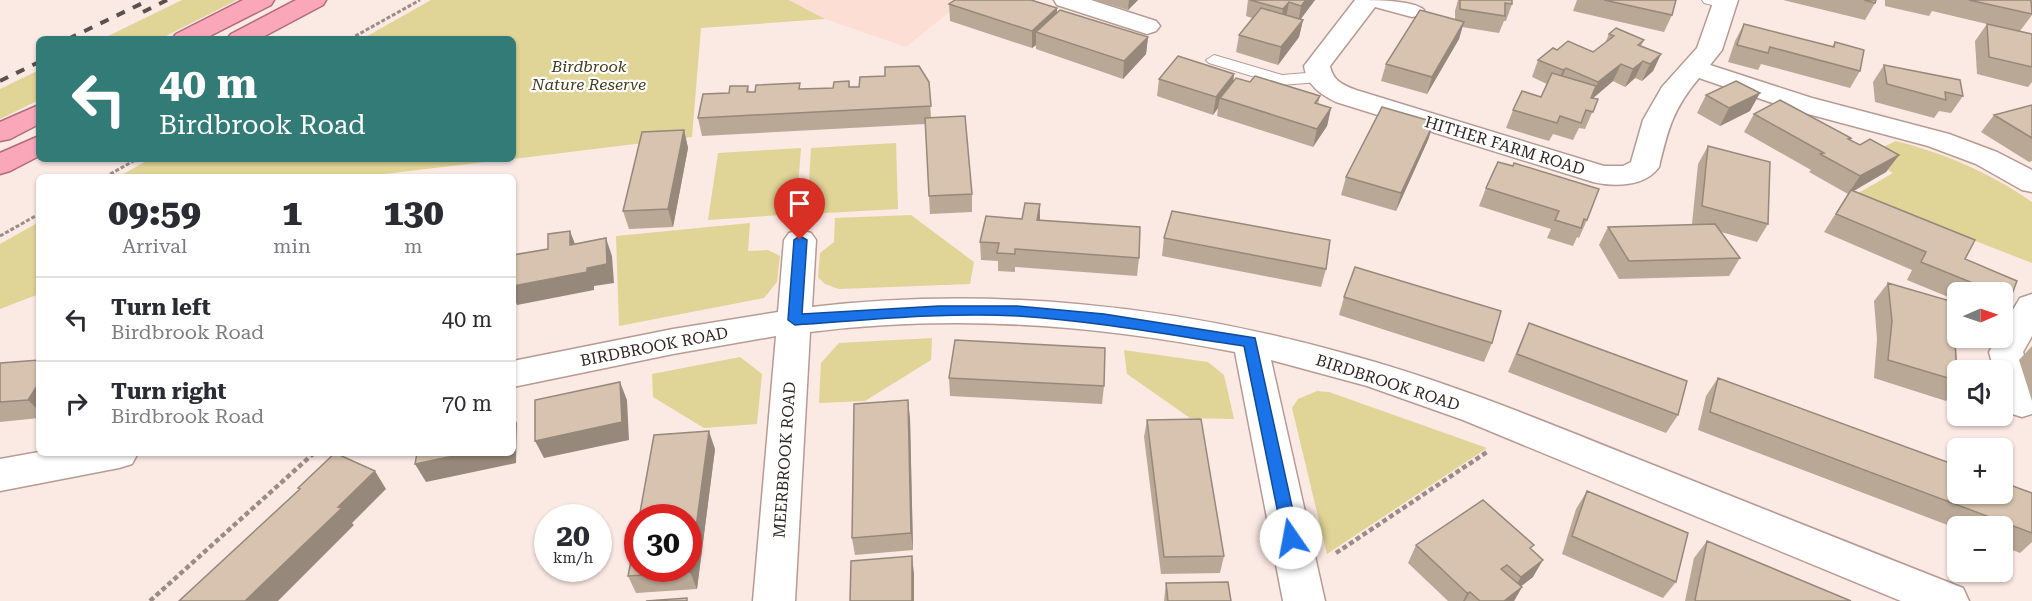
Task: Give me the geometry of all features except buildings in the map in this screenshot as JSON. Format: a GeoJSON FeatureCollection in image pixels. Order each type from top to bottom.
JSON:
{"type":"FeatureCollection","features":[{"type":"Feature","properties":{"kind":"highway"},"geometry":{"type":"LineString","coordinates":[[191,36],[262,0]]}},
{"type":"Feature","properties":{"kind":"highway"},"geometry":{"type":"LineString","coordinates":[[246,36],[314,0]]}},
{"type":"Feature","properties":{"kind":"highway"},"geometry":{"type":"LineString","coordinates":[[0,132],[36,114]]}},
{"type":"Feature","properties":{"kind":"highway"},"geometry":{"type":"LineString","coordinates":[[0,165],[36,147]]}},
{"type":"Feature","properties":{"kind":"street"},"geometry":{"type":"LineString","coordinates":[[1066,0],[1147,26]]}},
{"type":"Feature","properties":{"kind":"street"},"geometry":{"type":"LineString","coordinates":[[1318,77],[1317,66],[1368,0]]}},
{"type":"Feature","properties":{"kind":"street"},"geometry":{"type":"LineString","coordinates":[[1376,0],[1412,10]]}},
{"type":"Feature","properties":{"kind":"street","name":"HITHER FARM ROAD"},"geometry":{"type":"LineString","coordinates":[[1318,77],[1329,89],[1346,96],[1577,168],[1603,175],[1628,175],[1644,167],[1657,120],[1672,93],[1709,50],[1719,1]]}},
{"type":"Feature","properties":{"kind":"street"},"geometry":{"type":"LineString","coordinates":[[1695,68],[1838,114],[1916,132],[1975,153],[2032,183]]}},
{"type":"Feature","properties":{"kind":"street"},"geometry":{"type":"LineString","coordinates":[[795,320],[800,240]]}},
{"type":"Feature","properties":{"kind":"street"},"geometry":{"type":"LineString","coordinates":[[2022,403],[2006,352],[2032,306]]}},
{"type":"Feature","properties":{"kind":"street","name":"BIRDBROOK ROAD"},"geometry":{"type":"LineString","coordinates":[[516,373],[795,320],[939,310],[1017,311],[1114,321],[1250,342],[1342,365],[1500,420],[1948,601]]}},
{"type":"Feature","properties":{"kind":"street","name":"MEERBROOK ROAD"},"geometry":{"type":"LineString","coordinates":[[774,601],[795,320]]}},
{"type":"Feature","properties":{"kind":"street"},"geometry":{"type":"LineString","coordinates":[[1250,342],[1304,601]]}},
{"type":"Feature","properties":{"kind":"street"},"geometry":{"type":"LineString","coordinates":[[0,475],[103,456]]}},
{"type":"Feature","properties":{"kind":"lane"},"geometry":{"type":"LineString","coordinates":[[1214,60],[1281,80],[1318,77]]}},
{"type":"Feature","properties":{"kind":"path"},"geometry":{"type":"LineString","coordinates":[[355,36],[420,0]]}},
{"type":"Feature","properties":{"kind":"path"},"geometry":{"type":"LineString","coordinates":[[110,174],[132,162]]}},
{"type":"Feature","properties":{"kind":"path"},"geometry":{"type":"LineString","coordinates":[[0,236],[36,216]]}},
{"type":"Feature","properties":{"kind":"path"},"geometry":{"type":"LineString","coordinates":[[1295,560],[1328,559],[1490,450],[1500,420]]}},
{"type":"Feature","properties":{"kind":"path"},"geometry":{"type":"LineString","coordinates":[[150,601],[311,456]]}},
{"type":"Feature","properties":{"kind":"shaded area"},"geometry":{"type":"Polygon","coordinates":[[[789,0],[964,0],[906,47],[825,19],[789,0]]]}},
{"type":"Feature","properties":{"kind":"green space"},"geometry":{"type":"Polygon","coordinates":[[[182,0],[237,0],[166,36],[108,36],[182,0]]]}},
{"type":"Feature","properties":{"kind":"green space","name":"Birdbrook Nature Reserve"},"geometry":{"type":"Polygon","coordinates":[[[431,0],[789,0],[825,19],[701,28],[692,137],[516,159],[516,36],[367,36],[431,0]]]}},
{"type":"Feature","properties":{"kind":"green space"},"geometry":{"type":"Polygon","coordinates":[[[36,71],[36,101],[0,119],[0,89],[36,71]]]}},
{"type":"Feature","properties":{"kind":"green space"},"geometry":{"type":"Polygon","coordinates":[[[1896,141],[1967,165],[2032,202],[2032,263],[1955,233],[1850,198],[1893,173],[1864,156],[1896,141]]]}},
{"type":"Feature","properties":{"kind":"green space"},"geometry":{"type":"Polygon","coordinates":[[[896,143],[898,209],[807,214],[811,148],[896,143]]]}},
{"type":"Feature","properties":{"kind":"green space"},"geometry":{"type":"Polygon","coordinates":[[[801,148],[796,214],[708,220],[718,153],[801,148]]]}},
{"type":"Feature","properties":{"kind":"green space"},"geometry":{"type":"Polygon","coordinates":[[[145,162],[486,162],[384,174],[123,174],[145,162]]]}},
{"type":"Feature","properties":{"kind":"green space"},"geometry":{"type":"Polygon","coordinates":[[[911,215],[974,262],[970,284],[839,289],[825,284],[818,277],[820,253],[834,242],[835,218],[911,215]]]}},
{"type":"Feature","properties":{"kind":"green space"},"geometry":{"type":"Polygon","coordinates":[[[750,223],[748,251],[768,250],[780,256],[777,282],[764,298],[619,326],[616,236],[750,223]]]}},
{"type":"Feature","properties":{"kind":"green space"},"geometry":{"type":"Polygon","coordinates":[[[36,224],[36,295],[0,309],[0,244],[36,224]]]}},
{"type":"Feature","properties":{"kind":"green space"},"geometry":{"type":"Polygon","coordinates":[[[932,338],[931,360],[865,401],[819,403],[821,363],[839,343],[932,338]]]}},
{"type":"Feature","properties":{"kind":"green space"},"geometry":{"type":"Polygon","coordinates":[[[1124,350],[1208,362],[1224,375],[1234,419],[1190,418],[1127,374],[1124,350]]]}},
{"type":"Feature","properties":{"kind":"green space"},"geometry":{"type":"Polygon","coordinates":[[[740,357],[762,374],[757,424],[704,428],[653,397],[652,374],[740,357]]]}},
{"type":"Feature","properties":{"kind":"green space"},"geometry":{"type":"Polygon","coordinates":[[[1317,391],[1329,392],[1487,448],[1327,554],[1292,408],[1298,399],[1317,391]]]}},
{"type":"Feature","properties":{"kind":"railway"},"geometry":{"type":"LineString","coordinates":[[74,36],[149,0]]}},
{"type":"Feature","properties":{"kind":"railway"},"geometry":{"type":"LineString","coordinates":[[143,12],[167,0]]}},
{"type":"Feature","properties":{"kind":"railway"},"geometry":{"type":"LineString","coordinates":[[0,81],[36,63]]}},
{"type":"Feature","properties":{"kind":"route"},"geometry":{"type":"LineString","coordinates":[[800,240],[795,320],[939,310],[1017,311],[1104,319],[1250,342],[1291,538]]}}]}
